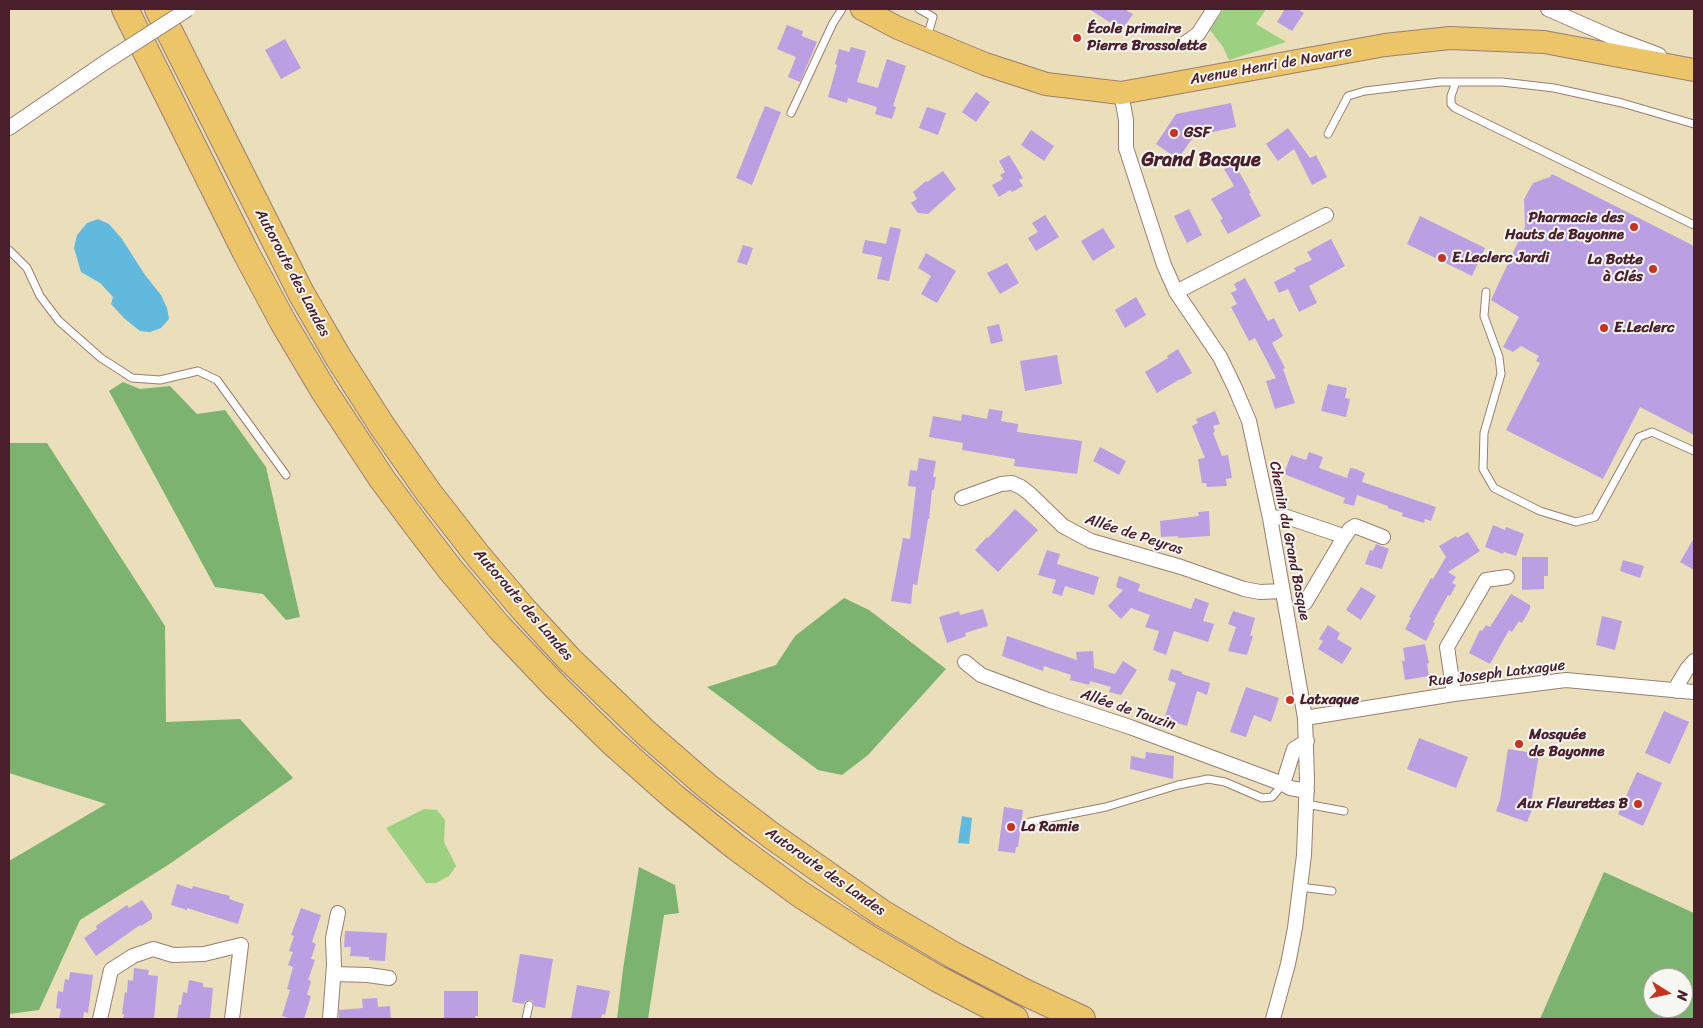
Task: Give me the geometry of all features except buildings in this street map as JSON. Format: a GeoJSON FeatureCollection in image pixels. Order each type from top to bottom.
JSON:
{"type":"FeatureCollection","features":[{"type":"Feature","properties":{"kind":"highway","name":"Autoroute des Landes"},"geometry":{"type":"LineString","coordinates":[[125,9],[245,251],[320,384],[382,480],[450,569],[499,627],[612,742],[674,797],[736,847],[800,894],[868,938],[988,1011],[1015,1019]]}},
{"type":"Feature","properties":{"kind":"highway","name":"Autoroute des Landes"},"geometry":{"type":"LineString","coordinates":[[158,9],[301,293],[338,357],[382,426],[429,493],[479,557],[524,610],[569,659],[646,733],[708,786],[772,836],[882,913],[1024,992],[1082,1019]]}},
{"type":"Feature","properties":{"kind":"main road","name":"Avenue Henri de Navarre"},"geometry":{"type":"LineString","coordinates":[[862,9],[926,40],[985,64],[1046,84],[1121,93],[1385,44],[1450,38],[1544,42],[1694,69]]}},
{"type":"Feature","properties":{"kind":"street"},"geometry":{"type":"LineString","coordinates":[[9,128],[104,63],[188,9]]}},
{"type":"Feature","properties":{"kind":"street"},"geometry":{"type":"LineString","coordinates":[[1184,44],[1198,34],[1214,9]]}},
{"type":"Feature","properties":{"kind":"street"},"geometry":{"type":"LineString","coordinates":[[1548,9],[1614,38],[1694,69]]}},
{"type":"Feature","properties":{"kind":"street","name":"Chemin du Grand Basque"},"geometry":{"type":"LineString","coordinates":[[1121,93],[1126,120],[1126,148],[1164,265],[1176,292],[1220,357],[1236,388],[1249,421],[1270,518],[1305,718],[1307,797],[1304,855],[1295,928],[1288,964],[1273,1019]]}},
{"type":"Feature","properties":{"kind":"street"},"geometry":{"type":"LineString","coordinates":[[1176,292],[1326,215]]}},
{"type":"Feature","properties":{"kind":"street","name":"Allée de Peyras"},"geometry":{"type":"LineString","coordinates":[[962,498],[1001,484],[1012,484],[1021,487],[1030,494],[1062,526],[1091,540],[1181,567],[1244,589],[1260,592],[1282,590]]}},
{"type":"Feature","properties":{"kind":"street"},"geometry":{"type":"LineString","coordinates":[[1270,518],[1287,517],[1337,534],[1343,539]]}},
{"type":"Feature","properties":{"kind":"street"},"geometry":{"type":"LineString","coordinates":[[1305,603],[1350,529],[1355,526],[1383,537]]}},
{"type":"Feature","properties":{"kind":"street"},"geometry":{"type":"LineString","coordinates":[[1454,694],[1447,647],[1486,580],[1507,577]]}},
{"type":"Feature","properties":{"kind":"street"},"geometry":{"type":"LineString","coordinates":[[1677,692],[1678,684],[1694,661]]}},
{"type":"Feature","properties":{"kind":"street","name":"Allée de Tauzin"},"geometry":{"type":"LineString","coordinates":[[965,662],[981,675],[1048,700],[1130,727],[1283,784],[1307,797]]}},
{"type":"Feature","properties":{"kind":"street","name":"Rue Joseph Latxague"},"geometry":{"type":"LineString","coordinates":[[1305,718],[1454,694],[1566,680],[1677,692],[1694,692]]}},
{"type":"Feature","properties":{"kind":"street"},"geometry":{"type":"LineString","coordinates":[[1283,784],[1294,749],[1307,742]]}},
{"type":"Feature","properties":{"kind":"street"},"geometry":{"type":"LineString","coordinates":[[330,1019],[334,974],[333,938],[338,913]]}},
{"type":"Feature","properties":{"kind":"street"},"geometry":{"type":"LineString","coordinates":[[100,1019],[111,970],[133,956],[153,949],[173,955],[204,954],[241,946],[232,1019]]}},
{"type":"Feature","properties":{"kind":"street"},"geometry":{"type":"LineString","coordinates":[[334,974],[389,978]]}},
{"type":"Feature","properties":{"kind":"lane"},"geometry":{"type":"LineString","coordinates":[[791,113],[833,23],[842,9]]}},
{"type":"Feature","properties":{"kind":"lane"},"geometry":{"type":"LineString","coordinates":[[920,9],[934,16],[926,40]]}},
{"type":"Feature","properties":{"kind":"lane"},"geometry":{"type":"LineString","coordinates":[[1328,134],[1348,96],[1372,90],[1440,82],[1502,82],[1554,88],[1626,104],[1694,124]]}},
{"type":"Feature","properties":{"kind":"lane"},"geometry":{"type":"LineString","coordinates":[[1456,82],[1451,96],[1451,104],[1455,108],[1694,225]]}},
{"type":"Feature","properties":{"kind":"lane"},"geometry":{"type":"LineString","coordinates":[[9,250],[27,268],[40,296],[59,321],[101,358],[132,378],[160,380],[198,371],[217,380],[286,475]]}},
{"type":"Feature","properties":{"kind":"lane"},"geometry":{"type":"LineString","coordinates":[[1486,292],[1484,316],[1499,357],[1501,374],[1484,433],[1482,469],[1494,488],[1540,511],[1576,522],[1595,517],[1640,437],[1652,432],[1694,451]]}},
{"type":"Feature","properties":{"kind":"lane"},"geometry":{"type":"LineString","coordinates":[[1030,822],[1106,808],[1178,785],[1208,778],[1225,782],[1262,798],[1272,797],[1283,784]]}},
{"type":"Feature","properties":{"kind":"lane"},"geometry":{"type":"LineString","coordinates":[[1307,797],[1344,811]]}},
{"type":"Feature","properties":{"kind":"lane"},"geometry":{"type":"LineString","coordinates":[[1300,887],[1332,891]]}},
{"type":"Feature","properties":{"kind":"lane"},"geometry":{"type":"LineString","coordinates":[[526,1019],[529,1005]]}},
{"type":"Feature","properties":{"kind":"green space"},"geometry":{"type":"Polygon","coordinates":[[[1224,9],[1266,9],[1256,24],[1286,42],[1229,60],[1223,47],[1210,30],[1224,9]]]}},
{"type":"Feature","properties":{"kind":"green space"},"geometry":{"type":"Polygon","coordinates":[[[123,382],[140,389],[170,386],[197,414],[225,410],[266,467],[300,617],[286,620],[263,594],[215,587],[109,391],[123,382]]]}},
{"type":"Feature","properties":{"kind":"green space"},"geometry":{"type":"Polygon","coordinates":[[[9,443],[47,443],[165,626],[166,722],[240,719],[293,778],[168,865],[80,920],[39,1010],[9,1014],[9,861],[106,804],[9,773],[9,443]]]}},
{"type":"Feature","properties":{"kind":"green space"},"geometry":{"type":"Polygon","coordinates":[[[844,598],[869,610],[946,669],[868,755],[842,775],[818,770],[707,687],[776,665],[795,636],[844,598]]]}},
{"type":"Feature","properties":{"kind":"green space"},"geometry":{"type":"Polygon","coordinates":[[[424,809],[437,810],[445,820],[444,842],[456,866],[449,876],[436,883],[426,883],[386,828],[424,809]]]}},
{"type":"Feature","properties":{"kind":"green space"},"geometry":{"type":"Polygon","coordinates":[[[639,867],[675,885],[679,913],[664,915],[648,1019],[617,1019],[623,969],[639,867]]]}},
{"type":"Feature","properties":{"kind":"green space"},"geometry":{"type":"Polygon","coordinates":[[[1604,872],[1694,913],[1694,1019],[1540,1019],[1604,872]]]}},
{"type":"Feature","properties":{"kind":"water"},"geometry":{"type":"Polygon","coordinates":[[[98,219],[109,224],[122,239],[145,275],[161,295],[167,308],[169,319],[161,328],[150,332],[140,331],[111,304],[113,297],[100,283],[81,272],[74,248],[77,235],[87,223],[98,219]]]}},
{"type":"Feature","properties":{"kind":"water"},"geometry":{"type":"Polygon","coordinates":[[[962,816],[972,818],[969,844],[958,843],[962,816]]]}},
{"type":"Feature","properties":{"kind":"place","name":"École primaire Pierre Brossolette"},"geometry":{"type":"Point","coordinates":[1077,38]}},
{"type":"Feature","properties":{"kind":"place","name":"GSF"},"geometry":{"type":"Point","coordinates":[1174,133]}},
{"type":"Feature","properties":{"kind":"place","name":"Pharmacie des Hauts de Bayonne"},"geometry":{"type":"Point","coordinates":[1634,227]}},
{"type":"Feature","properties":{"kind":"place","name":"E.Leclerc Jardi"},"geometry":{"type":"Point","coordinates":[1442,258]}},
{"type":"Feature","properties":{"kind":"place","name":"La Botte à Clés"},"geometry":{"type":"Point","coordinates":[1653,269]}},
{"type":"Feature","properties":{"kind":"place","name":"E.Leclerc"},"geometry":{"type":"Point","coordinates":[1604,328]}},
{"type":"Feature","properties":{"kind":"place","name":"Latxaque"},"geometry":{"type":"Point","coordinates":[1290,700]}},
{"type":"Feature","properties":{"kind":"place","name":"Mosquée de Bayonne"},"geometry":{"type":"Point","coordinates":[1519,744]}},
{"type":"Feature","properties":{"kind":"place","name":"Aux Fleurettes B"},"geometry":{"type":"Point","coordinates":[1638,804]}},
{"type":"Feature","properties":{"kind":"place","name":"La Ramie"},"geometry":{"type":"Point","coordinates":[1011,827]}},
{"type":"Feature","properties":{"kind":"district","name":"Grand Basque"},"geometry":{"type":"Point","coordinates":[1201,161]}}]}
